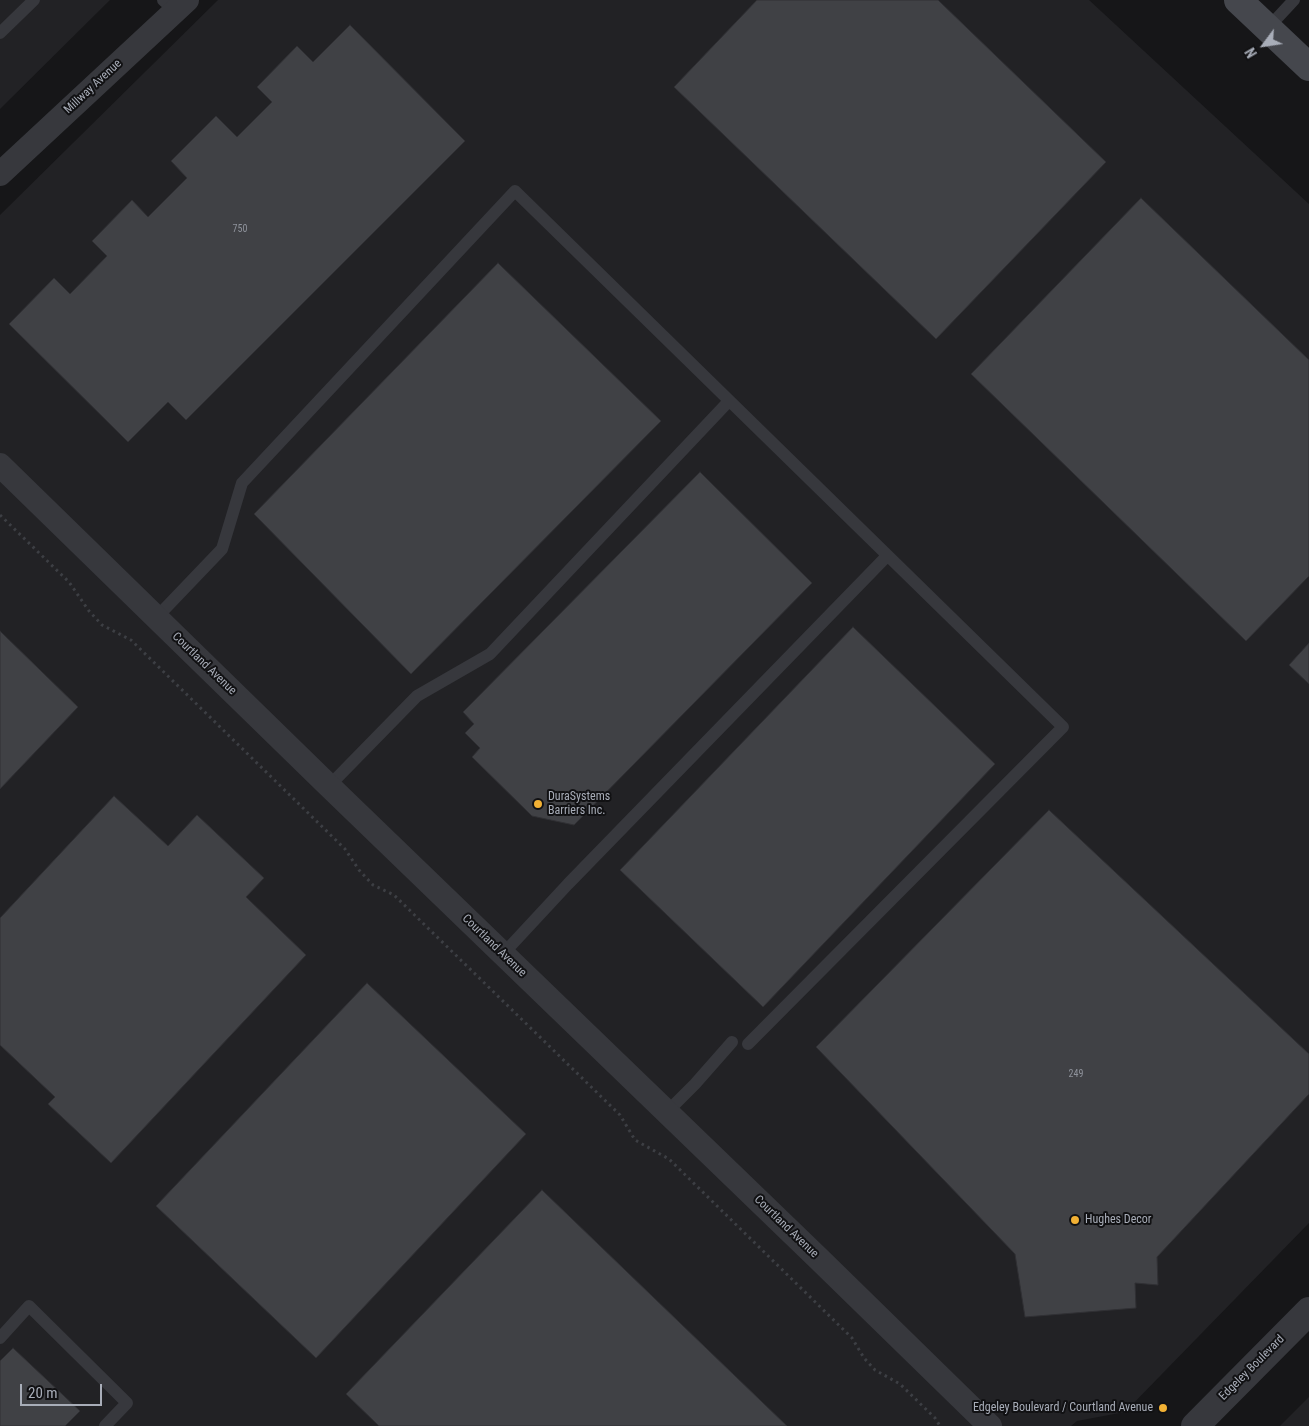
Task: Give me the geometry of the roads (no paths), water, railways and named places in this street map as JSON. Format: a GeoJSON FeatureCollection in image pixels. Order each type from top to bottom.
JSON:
{"type":"FeatureCollection","features":[{"type":"Feature","properties":{"kind":"main road"},"geometry":{"type":"LineString","coordinates":[[1238,0],[1309,67]]}},
{"type":"Feature","properties":{"kind":"street","name":"Millway Avenue"},"geometry":{"type":"LineString","coordinates":[[0,174],[175,4]]}},
{"type":"Feature","properties":{"kind":"street","name":"Courtland Avenue"},"geometry":{"type":"LineString","coordinates":[[0,465],[329,786],[813,1252],[990,1426]]}},
{"type":"Feature","properties":{"kind":"street","name":"Edgeley Boulevard"},"geometry":{"type":"LineString","coordinates":[[1195,1426],[1309,1311]]}},
{"type":"Feature","properties":{"kind":"lane"},"geometry":{"type":"LineString","coordinates":[[0,33],[34,0]]}},
{"type":"Feature","properties":{"kind":"lane"},"geometry":{"type":"LineString","coordinates":[[1268,28],[1294,0]]}},
{"type":"Feature","properties":{"kind":"lane"},"geometry":{"type":"LineString","coordinates":[[156,618],[222,549],[242,483],[515,191],[1062,727],[748,1044]]}},
{"type":"Feature","properties":{"kind":"lane"},"geometry":{"type":"LineString","coordinates":[[329,786],[417,696],[490,654],[729,401]]}},
{"type":"Feature","properties":{"kind":"lane"},"geometry":{"type":"LineString","coordinates":[[503,954],[568,884],[887,556]]}},
{"type":"Feature","properties":{"kind":"lane"},"geometry":{"type":"LineString","coordinates":[[667,1112],[732,1042]]}},
{"type":"Feature","properties":{"kind":"lane"},"geometry":{"type":"LineString","coordinates":[[0,1338],[29,1306],[127,1403],[105,1426]]}},
{"type":"Feature","properties":{"kind":"place","name":"DuraSystems Barriers Inc."},"geometry":{"type":"Point","coordinates":[538,804]}},
{"type":"Feature","properties":{"kind":"place","name":"Hughes Decor"},"geometry":{"type":"Point","coordinates":[1075,1220]}},
{"type":"Feature","properties":{"kind":"place","name":"Edgeley Boulevard / Courtland Avenue"},"geometry":{"type":"Point","coordinates":[1163,1408]}}]}
